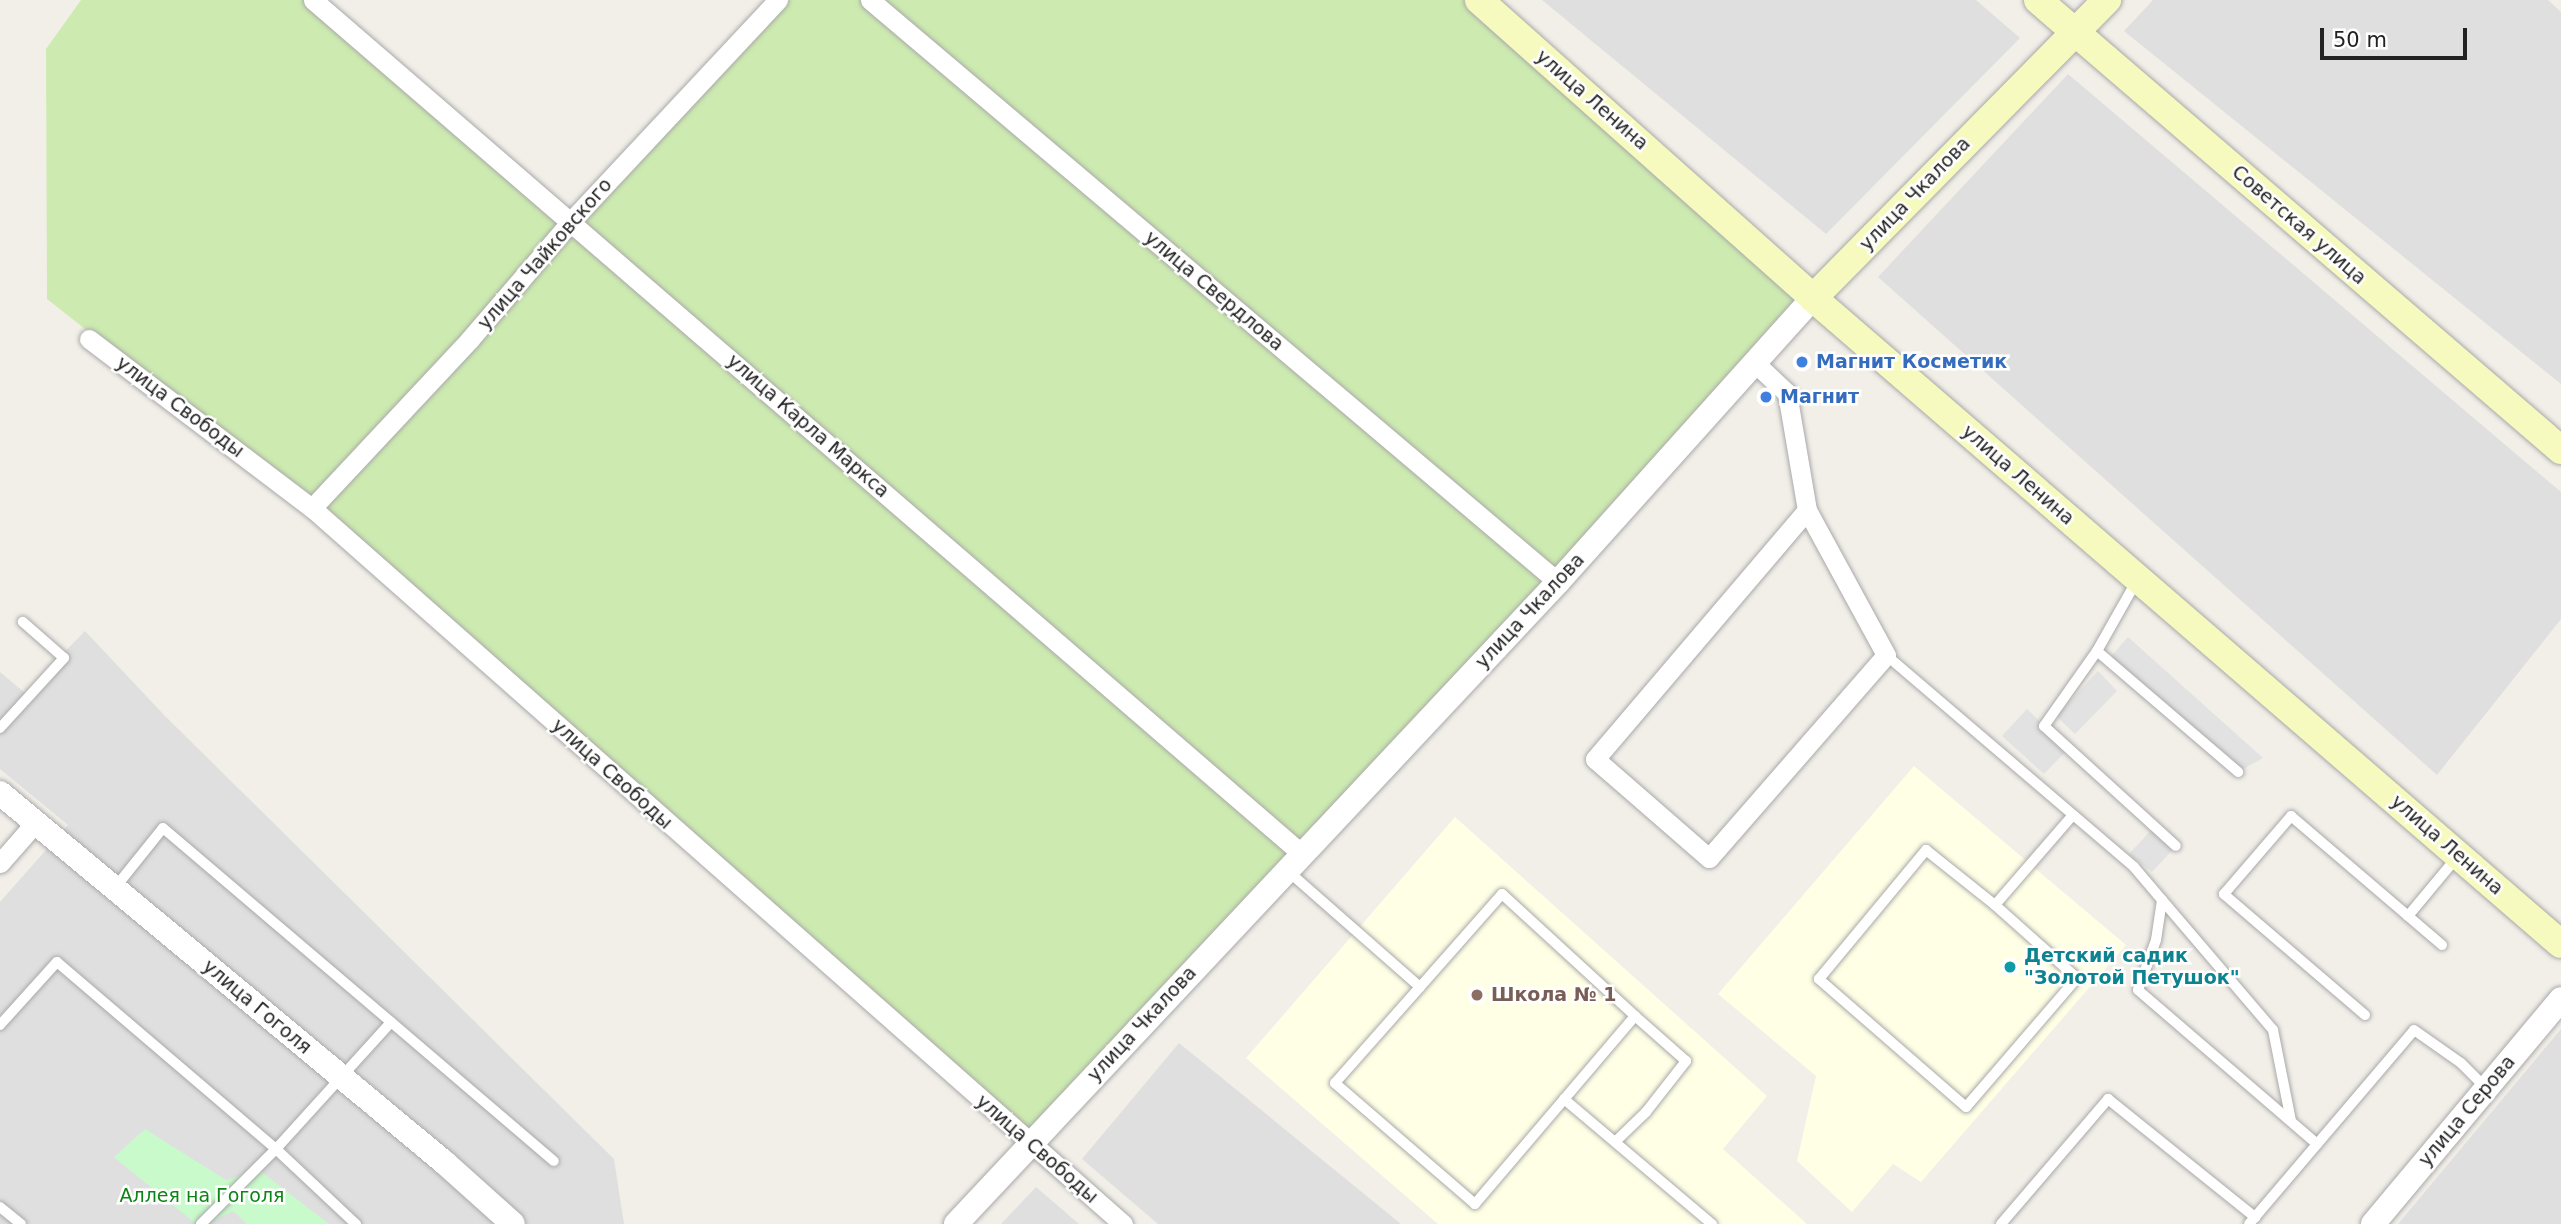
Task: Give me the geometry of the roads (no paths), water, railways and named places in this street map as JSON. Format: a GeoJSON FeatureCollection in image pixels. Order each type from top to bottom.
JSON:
{"type":"FeatureCollection","features":[{"type":"Feature","properties":{"kind":"main road","name":"улица Ленина"},"geometry":{"type":"LineString","coordinates":[[1479,0],[1814,298],[2561,944]]}},
{"type":"Feature","properties":{"kind":"main road","name":"Советская улица"},"geometry":{"type":"LineString","coordinates":[[2038,0],[2561,450]]}},
{"type":"Feature","properties":{"kind":"main road","name":"улица Чкалова"},"geometry":{"type":"LineString","coordinates":[[1814,298],[2107,0]]}},
{"type":"Feature","properties":{"kind":"street","name":"улица Карла Маркса"},"geometry":{"type":"LineString","coordinates":[[313,0],[571,221],[1294,861]]}},
{"type":"Feature","properties":{"kind":"street","name":"улица Чайковского"},"geometry":{"type":"LineString","coordinates":[[312,508],[470,339],[571,221],[778,0]]}},
{"type":"Feature","properties":{"kind":"street","name":"улица Свердлова"},"geometry":{"type":"LineString","coordinates":[[870,0],[1558,582]]}},
{"type":"Feature","properties":{"kind":"street","name":"улица Чкалова"},"geometry":{"type":"LineString","coordinates":[[956,1224],[1558,582],[1814,298]]}},
{"type":"Feature","properties":{"kind":"street","name":"улица Свободы"},"geometry":{"type":"LineString","coordinates":[[89,339],[312,508],[1123,1224]]}},
{"type":"Feature","properties":{"kind":"street"},"geometry":{"type":"LineString","coordinates":[[1755,363],[1787,393],[1807,510],[1886,655],[1709,858],[1595,759],[1807,510]]}},
{"type":"Feature","properties":{"kind":"street","name":"улица Гоголя"},"geometry":{"type":"LineString","coordinates":[[0,793],[513,1224]]}},
{"type":"Feature","properties":{"kind":"street"},"geometry":{"type":"LineString","coordinates":[[0,863],[35,823]]}},
{"type":"Feature","properties":{"kind":"street","name":"улица Серова"},"geometry":{"type":"LineString","coordinates":[[2373,1224],[2561,999]]}},
{"type":"Feature","properties":{"kind":"lane"},"geometry":{"type":"LineString","coordinates":[[2138,578],[2096,651],[2044,726],[2176,846]]}},
{"type":"Feature","properties":{"kind":"lane"},"geometry":{"type":"LineString","coordinates":[[0,728],[64,658],[23,622]]}},
{"type":"Feature","properties":{"kind":"lane"},"geometry":{"type":"LineString","coordinates":[[2096,651],[2238,772]]}},
{"type":"Feature","properties":{"kind":"lane"},"geometry":{"type":"LineString","coordinates":[[1886,655],[2134,867],[2245,994],[2273,1030],[2291,1121]]}},
{"type":"Feature","properties":{"kind":"lane"},"geometry":{"type":"LineString","coordinates":[[1995,905],[2073,815]]}},
{"type":"Feature","properties":{"kind":"lane"},"geometry":{"type":"LineString","coordinates":[[2365,1015],[2224,894],[2291,816],[2442,945]]}},
{"type":"Feature","properties":{"kind":"lane"},"geometry":{"type":"LineString","coordinates":[[114,889],[163,828],[554,1161]]}},
{"type":"Feature","properties":{"kind":"lane"},"geometry":{"type":"LineString","coordinates":[[1926,850],[1995,905],[2077,978],[1966,1107],[1819,979],[1926,850]]}},
{"type":"Feature","properties":{"kind":"lane"},"geometry":{"type":"LineString","coordinates":[[2408,916],[2459,856]]}},
{"type":"Feature","properties":{"kind":"lane"},"geometry":{"type":"LineString","coordinates":[[1294,861],[1420,987]]}},
{"type":"Feature","properties":{"kind":"lane"},"geometry":{"type":"LineString","coordinates":[[1616,1142],[1646,1112],[1686,1060],[1502,894],[1335,1083],[1475,1204],[1635,1016]]}},
{"type":"Feature","properties":{"kind":"lane"},"geometry":{"type":"LineString","coordinates":[[2162,900],[2156,940],[2138,990],[2317,1144]]}},
{"type":"Feature","properties":{"kind":"lane"},"geometry":{"type":"LineString","coordinates":[[0,1025],[57,962],[275,1149],[356,1224]]}},
{"type":"Feature","properties":{"kind":"lane"},"geometry":{"type":"LineString","coordinates":[[201,1224],[342,1078],[391,1022]]}},
{"type":"Feature","properties":{"kind":"lane"},"geometry":{"type":"LineString","coordinates":[[2001,1224],[2108,1099],[2252,1220],[2414,1030],[2461,1063],[2486,1088]]}},
{"type":"Feature","properties":{"kind":"lane"},"geometry":{"type":"LineString","coordinates":[[1564,1099],[1712,1224]]}},
{"type":"Feature","properties":{"kind":"lane"},"geometry":{"type":"LineString","coordinates":[[0,1207],[21,1224]]}},
{"type":"Feature","properties":{"kind":"place","name":"Магнит Косметик"},"geometry":{"type":"Point","coordinates":[1802,362]}},
{"type":"Feature","properties":{"kind":"place","name":"Магнит"},"geometry":{"type":"Point","coordinates":[1766,397]}},
{"type":"Feature","properties":{"kind":"place","name":"Детский садик \"Золотой Петушок\""},"geometry":{"type":"Point","coordinates":[2010,967]}},
{"type":"Feature","properties":{"kind":"place","name":"Школа № 1"},"geometry":{"type":"Point","coordinates":[1477,995]}},
{"type":"Feature","properties":{"kind":"park label","name":"Аллея на Гоголя"},"geometry":{"type":"Point","coordinates":[202,1196]}}]}
